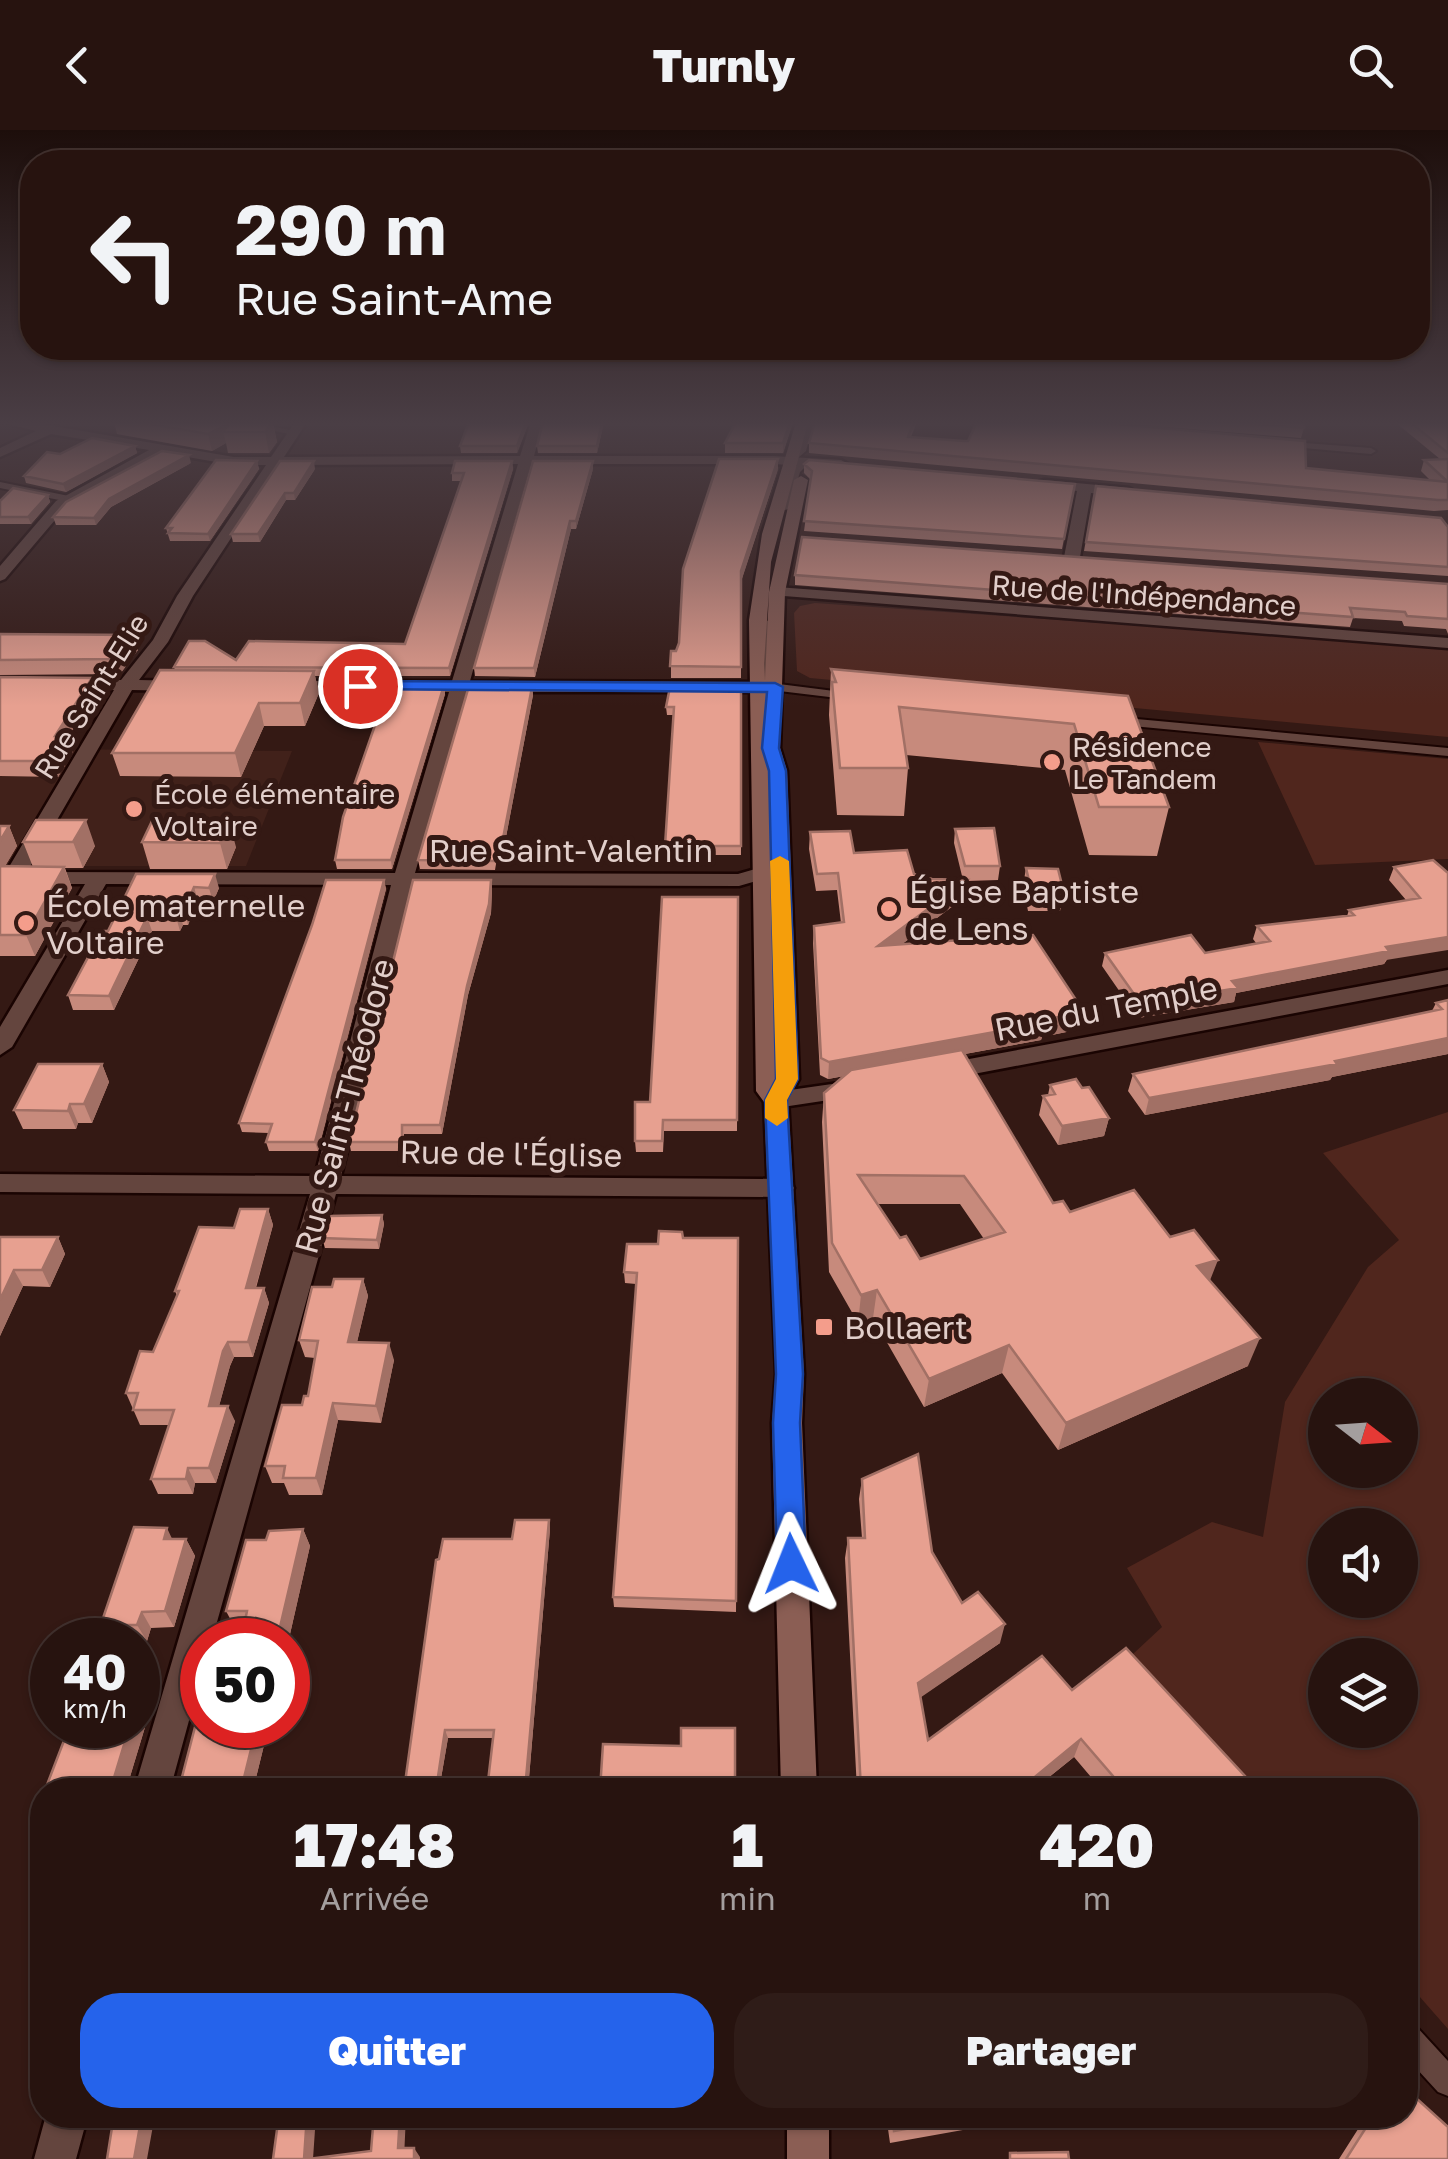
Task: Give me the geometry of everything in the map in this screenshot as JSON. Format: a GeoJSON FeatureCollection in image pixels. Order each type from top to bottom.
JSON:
{"type":"FeatureCollection","features":[{"type":"Feature","properties":{"kind":"main road"},"geometry":{"type":"LineString","coordinates":[[765,687],[760,567],[778,517]]}},
{"type":"Feature","properties":{"kind":"main road"},"geometry":{"type":"LineString","coordinates":[[789,517],[761,704],[787,1079],[776,1100],[798,1778]]}},
{"type":"Feature","properties":{"kind":"main road"},"geometry":{"type":"LineString","coordinates":[[770,872],[768,1090],[776,1100]]}},
{"type":"Feature","properties":{"kind":"main road"},"geometry":{"type":"LineString","coordinates":[[808,2128],[808,2159]]}},
{"type":"Feature","properties":{"kind":"street"},"geometry":{"type":"LineString","coordinates":[[0,576],[52,517]]}},
{"type":"Feature","properties":{"kind":"street","name":"Rue Saint-Elie"},"geometry":{"type":"LineString","coordinates":[[6,878],[126,685],[160,642],[185,596],[238,517]]}},
{"type":"Feature","properties":{"kind":"street","name":"Rue Saint-Théodore"},"geometry":{"type":"LineString","coordinates":[[155,1778],[326,1182],[403,879],[510,517]]}},
{"type":"Feature","properties":{"kind":"street"},"geometry":{"type":"LineString","coordinates":[[1072,557],[1080,517]]}},
{"type":"Feature","properties":{"kind":"street"},"geometry":{"type":"LineString","coordinates":[[786,537],[808,539]]}},
{"type":"Feature","properties":{"kind":"street"},"geometry":{"type":"LineString","coordinates":[[1052,556],[1092,559]]}},
{"type":"Feature","properties":{"kind":"street","name":"Rue de l'Indépendance"},"geometry":{"type":"LineString","coordinates":[[777,592],[1448,642]]}},
{"type":"Feature","properties":{"kind":"street"},"geometry":{"type":"LineString","coordinates":[[0,683],[206,686]]}},
{"type":"Feature","properties":{"kind":"street"},"geometry":{"type":"LineString","coordinates":[[264,686],[765,687]]}},
{"type":"Feature","properties":{"kind":"street","name":"Rue Saint-Valentin"},"geometry":{"type":"LineString","coordinates":[[6,878],[739,880],[770,872]]}},
{"type":"Feature","properties":{"kind":"street"},"geometry":{"type":"LineString","coordinates":[[2,1038],[100,877]]}},
{"type":"Feature","properties":{"kind":"street","name":"Rue du Temple"},"geometry":{"type":"LineString","coordinates":[[926,1075],[1448,977]]}},
{"type":"Feature","properties":{"kind":"street"},"geometry":{"type":"LineString","coordinates":[[776,1100],[876,1084]]}},
{"type":"Feature","properties":{"kind":"street","name":"Rue de l'Église"},"geometry":{"type":"LineString","coordinates":[[0,1183],[326,1182],[781,1188]]}},
{"type":"Feature","properties":{"kind":"street"},"geometry":{"type":"LineString","coordinates":[[55,2159],[63,2128]]}},
{"type":"Feature","properties":{"kind":"lane"},"geometry":{"type":"LineString","coordinates":[[765,687],[875,699]]}},
{"type":"Feature","properties":{"kind":"lane"},"geometry":{"type":"LineString","coordinates":[[1108,721],[1448,752]]}},
{"type":"Feature","properties":{"kind":"lane"},"geometry":{"type":"LineString","coordinates":[[1418,2049],[1448,2082]]}},
{"type":"Feature","properties":{"kind":"shaded area"},"geometry":{"type":"Polygon","coordinates":[[[815,603],[1448,647],[1448,737],[810,678],[797,671],[794,613],[800,606],[815,603]]]}},
{"type":"Feature","properties":{"kind":"shaded area"},"geometry":{"type":"Polygon","coordinates":[[[1258,742],[1448,759],[1448,859],[1315,865],[1258,742]]]}},
{"type":"Feature","properties":{"kind":"shaded area","name":"École élémentaire Voltaire"},"geometry":{"type":"Polygon","coordinates":[[[292,751],[246,866],[0,866],[0,752],[292,751]]]}},
{"type":"Feature","properties":{"kind":"shaded area"},"geometry":{"type":"Polygon","coordinates":[[[1448,1112],[1448,2029],[1418,1995],[1418,1778],[1220,1778],[1119,1667],[1162,1627],[1127,1568],[1212,1522],[1263,1537],[1285,1402],[1368,1267],[1399,1240],[1323,1153],[1448,1112]]]}},
{"type":"Feature","properties":{"kind":"building"},"geometry":{"type":"Polygon","coordinates":[[[174,517],[220,517],[208,534],[168,533],[172,528],[166,528],[174,517]]]}},
{"type":"Feature","properties":{"kind":"building"},"geometry":{"type":"Polygon","coordinates":[[[243,517],[269,517],[258,534],[231,534],[243,517]]]}},
{"type":"Feature","properties":{"kind":"building"},"geometry":{"type":"Polygon","coordinates":[[[449,517],[495,517],[449,668],[174,667],[189,641],[205,641],[236,660],[249,641],[405,644],[449,517]]]}},
{"type":"Feature","properties":{"kind":"building"},"geometry":{"type":"Polygon","coordinates":[[[517,517],[577,517],[576,521],[570,521],[534,668],[474,668],[517,517]]]}},
{"type":"Feature","properties":{"kind":"building"},"geometry":{"type":"Polygon","coordinates":[[[700,517],[759,517],[741,571],[741,667],[670,666],[671,651],[676,651],[679,643],[683,569],[700,517]]]}},
{"type":"Feature","properties":{"kind":"building"},"geometry":{"type":"Polygon","coordinates":[[[805,517],[1068,517],[1064,539],[804,521],[805,517]]]}},
{"type":"Feature","properties":{"kind":"building"},"geometry":{"type":"Polygon","coordinates":[[[1091,517],[1427,517],[1441,518],[1448,527],[1448,567],[1086,542],[1091,517]]]}},
{"type":"Feature","properties":{"kind":"building"},"geometry":{"type":"Polygon","coordinates":[[[802,537],[1448,584],[1448,619],[1350,608],[1353,617],[795,575],[802,537]]]}},
{"type":"Feature","properties":{"kind":"building"},"geometry":{"type":"Polygon","coordinates":[[[0,634],[134,635],[115,659],[0,660],[0,634]]]}},
{"type":"Feature","properties":{"kind":"building"},"geometry":{"type":"Polygon","coordinates":[[[831,669],[1128,696],[1169,807],[1099,807],[1074,724],[899,707],[908,768],[840,768],[832,682],[836,682],[831,669]]]}},
{"type":"Feature","properties":{"kind":"building"},"geometry":{"type":"Polygon","coordinates":[[[160,670],[314,671],[300,703],[259,703],[235,753],[112,753],[160,670]]]}},
{"type":"Feature","properties":{"kind":"building"},"geometry":{"type":"Polygon","coordinates":[[[0,677],[92,678],[55,736],[68,736],[53,761],[0,761],[0,677]]]}},
{"type":"Feature","properties":{"kind":"building"},"geometry":{"type":"Polygon","coordinates":[[[389,685],[444,685],[391,860],[335,860],[343,817],[389,685]]]}},
{"type":"Feature","properties":{"kind":"building"},"geometry":{"type":"Polygon","coordinates":[[[469,686],[532,687],[501,849],[496,849],[494,861],[418,860],[469,686]]]}},
{"type":"Feature","properties":{"kind":"building"},"geometry":{"type":"Polygon","coordinates":[[[670,687],[741,687],[741,846],[665,846],[674,707],[666,707],[670,687]]]}},
{"type":"Feature","properties":{"kind":"building"},"geometry":{"type":"Polygon","coordinates":[[[36,820],[86,820],[73,842],[23,842],[36,820]]]}},
{"type":"Feature","properties":{"kind":"building"},"geometry":{"type":"Polygon","coordinates":[[[152,821],[229,821],[220,843],[142,842],[152,821]]]}},
{"type":"Feature","properties":{"kind":"building"},"geometry":{"type":"Polygon","coordinates":[[[0,826],[9,826],[0,841],[0,826]]]}},
{"type":"Feature","properties":{"kind":"building"},"geometry":{"type":"Polygon","coordinates":[[[994,828],[1000,866],[965,866],[955,829],[994,828]]]}},
{"type":"Feature","properties":{"kind":"building"},"geometry":{"type":"Polygon","coordinates":[[[850,831],[854,853],[907,850],[914,874],[967,880],[878,946],[1033,935],[1084,1012],[1043,1020],[1044,1023],[829,1062],[821,1058],[814,926],[844,922],[838,873],[817,874],[810,832],[850,831]]]}},
{"type":"Feature","properties":{"kind":"building"},"geometry":{"type":"Polygon","coordinates":[[[1433,860],[1448,873],[1448,937],[1232,981],[1238,988],[1141,1004],[1105,953],[1191,935],[1205,953],[1270,941],[1257,926],[1354,915],[1349,910],[1420,898],[1394,867],[1433,860]]]}},
{"type":"Feature","properties":{"kind":"building"},"geometry":{"type":"Polygon","coordinates":[[[0,866],[64,867],[26,935],[0,935],[0,866]]]}},
{"type":"Feature","properties":{"kind":"building"},"geometry":{"type":"Polygon","coordinates":[[[1026,868],[1058,869],[1064,893],[1032,893],[1026,868]]]}},
{"type":"Feature","properties":{"kind":"building"},"geometry":{"type":"Polygon","coordinates":[[[136,874],[215,874],[209,888],[194,887],[184,910],[179,910],[176,917],[147,917],[109,996],[68,995],[102,931],[108,931],[136,874]]]}},
{"type":"Feature","properties":{"kind":"building"},"geometry":{"type":"Polygon","coordinates":[[[326,880],[384,880],[315,1142],[266,1142],[272,1124],[239,1123],[326,880]]]}},
{"type":"Feature","properties":{"kind":"building"},"geometry":{"type":"Polygon","coordinates":[[[413,880],[491,880],[440,1125],[402,1125],[402,1142],[349,1142],[413,880]]]}},
{"type":"Feature","properties":{"kind":"building"},"geometry":{"type":"Polygon","coordinates":[[[662,897],[738,897],[737,1120],[663,1120],[662,1141],[635,1141],[635,1102],[650,1102],[662,897]]]}},
{"type":"Feature","properties":{"kind":"building"},"geometry":{"type":"Polygon","coordinates":[[[1448,1000],[1448,1038],[1335,1061],[1337,1064],[1149,1098],[1133,1074],[1442,1009],[1436,1003],[1448,1000]]]}},
{"type":"Feature","properties":{"kind":"building"},"geometry":{"type":"Polygon","coordinates":[[[962,1050],[1053,1203],[1063,1201],[1070,1212],[1134,1190],[1170,1237],[1194,1230],[1218,1260],[1197,1266],[1260,1338],[1066,1423],[1009,1345],[929,1379],[877,1290],[861,1295],[832,1243],[824,1093],[851,1070],[962,1050]],[[858,1175],[900,1238],[906,1236],[920,1259],[1005,1232],[964,1176],[858,1175]]]}},
{"type":"Feature","properties":{"kind":"building"},"geometry":{"type":"Polygon","coordinates":[[[38,1064],[102,1064],[84,1104],[70,1104],[68,1111],[14,1110],[38,1064]]]}},
{"type":"Feature","properties":{"kind":"building"},"geometry":{"type":"Polygon","coordinates":[[[1076,1079],[1082,1088],[1089,1087],[1109,1118],[1062,1126],[1043,1096],[1055,1094],[1050,1085],[1076,1079]]]}},
{"type":"Feature","properties":{"kind":"building"},"geometry":{"type":"Polygon","coordinates":[[[240,1209],[268,1209],[246,1288],[264,1288],[248,1342],[228,1342],[223,1351],[209,1406],[228,1406],[209,1468],[188,1468],[186,1479],[151,1479],[174,1410],[133,1410],[138,1393],[126,1393],[140,1351],[153,1352],[179,1291],[175,1291],[199,1227],[234,1228],[240,1209]]]}},
{"type":"Feature","properties":{"kind":"building"},"geometry":{"type":"Polygon","coordinates":[[[382,1215],[377,1240],[322,1238],[329,1216],[382,1215]]]}},
{"type":"Feature","properties":{"kind":"building"},"geometry":{"type":"Polygon","coordinates":[[[659,1231],[682,1232],[683,1238],[738,1238],[736,1601],[613,1597],[637,1273],[624,1272],[627,1244],[658,1244],[659,1231]]]}},
{"type":"Feature","properties":{"kind":"building"},"geometry":{"type":"Polygon","coordinates":[[[0,1237],[58,1237],[42,1270],[14,1270],[0,1300],[0,1237]]]}},
{"type":"Feature","properties":{"kind":"building"},"geometry":{"type":"Polygon","coordinates":[[[334,1279],[363,1279],[348,1342],[389,1343],[376,1406],[333,1403],[316,1478],[283,1478],[285,1466],[265,1466],[282,1405],[302,1405],[304,1396],[308,1396],[318,1341],[299,1340],[312,1287],[332,1287],[334,1279]]]}},
{"type":"Feature","properties":{"kind":"building"},"geometry":{"type":"Polygon","coordinates":[[[918,1454],[932,1552],[962,1603],[978,1592],[1005,1624],[918,1683],[928,1740],[1042,1656],[1072,1690],[1126,1648],[1247,1778],[1115,1778],[1081,1739],[1034,1778],[860,1778],[848,1538],[865,1538],[862,1479],[918,1454]]]}},
{"type":"Feature","properties":{"kind":"building"},"geometry":{"type":"Polygon","coordinates":[[[515,1520],[549,1520],[526,1778],[488,1778],[494,1730],[445,1730],[438,1778],[406,1778],[436,1560],[443,1539],[512,1539],[515,1520]]]}},
{"type":"Feature","properties":{"kind":"building"},"geometry":{"type":"Polygon","coordinates":[[[134,1527],[167,1528],[164,1539],[186,1539],[165,1611],[142,1612],[140,1618],[103,1618],[134,1527]]]}},
{"type":"Feature","properties":{"kind":"building"},"geometry":{"type":"Polygon","coordinates":[[[303,1529],[282,1618],[246,1618],[247,1611],[226,1611],[246,1540],[266,1540],[269,1531],[303,1529]]]}},
{"type":"Feature","properties":{"kind":"building"},"geometry":{"type":"Polygon","coordinates":[[[681,1728],[735,1728],[735,1778],[601,1778],[603,1744],[681,1746],[681,1728]]]}},
{"type":"Feature","properties":{"kind":"building"},"geometry":{"type":"Polygon","coordinates":[[[61,1748],[123,1748],[114,1778],[50,1778],[61,1748]]]}},
{"type":"Feature","properties":{"kind":"building"},"geometry":{"type":"Polygon","coordinates":[[[190,1748],[251,1748],[244,1778],[182,1778],[190,1748]]]}},
{"type":"Feature","properties":{"kind":"building"},"geometry":{"type":"Polygon","coordinates":[[[1418,2100],[1448,2127],[1448,2159],[1346,2159],[1366,2128],[1418,2128],[1418,2100]]]}},
{"type":"Feature","properties":{"kind":"building"},"geometry":{"type":"Polygon","coordinates":[[[112,2128],[140,2128],[134,2159],[107,2159],[112,2128]]]}},
{"type":"Feature","properties":{"kind":"building"},"geometry":{"type":"Polygon","coordinates":[[[277,2128],[306,2128],[304,2159],[273,2159],[277,2128]]]}},
{"type":"Feature","properties":{"kind":"building"},"geometry":{"type":"Polygon","coordinates":[[[373,2128],[399,2128],[398,2148],[414,2148],[414,2159],[308,2159],[371,2151],[373,2128]]]}},
{"type":"Feature","properties":{"kind":"building"},"geometry":{"type":"Polygon","coordinates":[[[1068,2152],[1069,2159],[1010,2159],[1010,2153],[1068,2152]]]}},
{"type":"Feature","properties":{"kind":"slow traffic"},"geometry":{"type":"LineString","coordinates":[[777,1118],[776,1100],[787,1079],[780,861]]}},
{"type":"Feature","properties":{"kind":"place","name":"Résidence Le Tandem"},"geometry":{"type":"Point","coordinates":[1052,762]}},
{"type":"Feature","properties":{"kind":"place","name":"École élémentaire Voltaire"},"geometry":{"type":"Point","coordinates":[134,809]}},
{"type":"Feature","properties":{"kind":"place","name":"Église Baptiste de Lens"},"geometry":{"type":"Point","coordinates":[889,909]}},
{"type":"Feature","properties":{"kind":"place","name":"École maternelle Voltaire"},"geometry":{"type":"Point","coordinates":[26,923]}},
{"type":"Feature","properties":{"kind":"place","name":"Bollaert"},"geometry":{"type":"Point","coordinates":[824,1327]}},
{"type":"Feature","properties":{"kind":"route"},"geometry":{"type":"LineString","coordinates":[[360,686],[775,687],[770,748],[778,771],[787,1079],[776,1100],[790,1374],[786,1423],[791,1564]]}}]}
